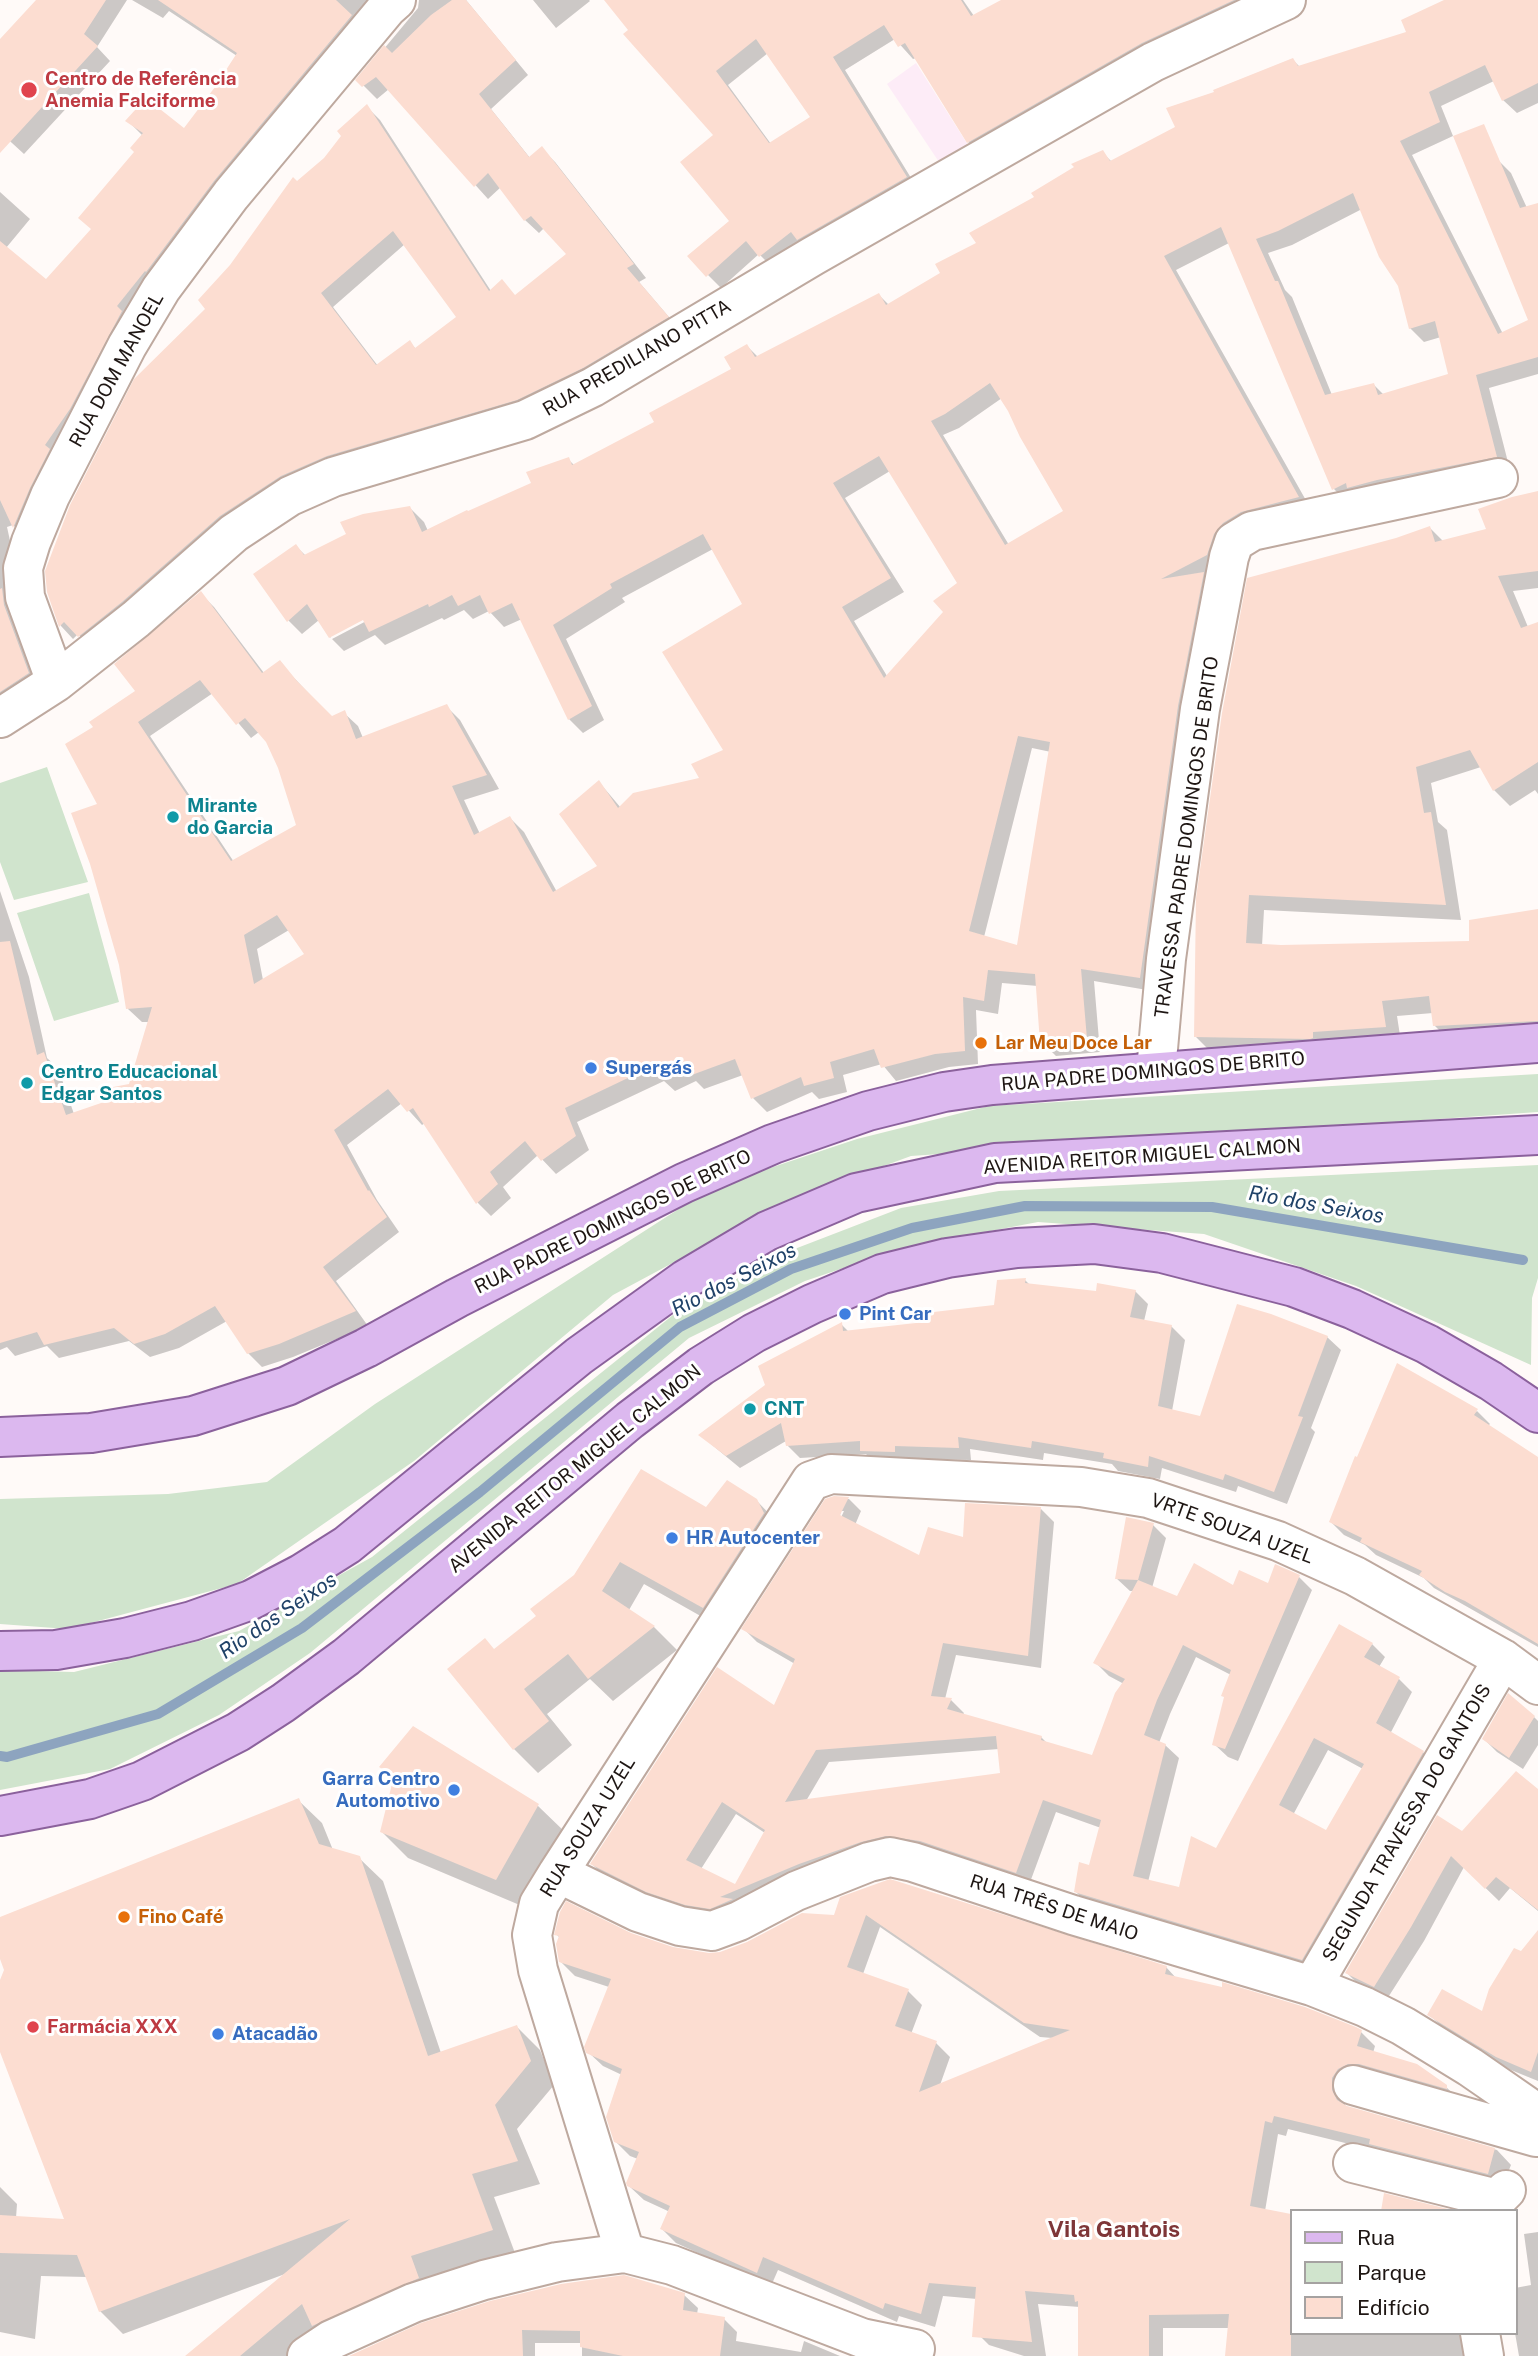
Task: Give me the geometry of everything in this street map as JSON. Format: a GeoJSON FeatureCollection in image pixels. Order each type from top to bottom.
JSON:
{"type":"FeatureCollection","features":[{"type":"Feature","properties":{"kind":"main road","name":"RUA PADRE DOMINGOS DE BRITO"},"geometry":{"type":"LineString","coordinates":[[0,1437],[91,1433],[193,1416],[287,1386],[366,1348],[457,1298],[684,1183],[773,1144],[868,1111],[944,1092],[992,1084],[1538,1043]]}},
{"type":"Feature","properties":{"kind":"main road","name":"AVENIDA REITOR MIGUEL CALMON"},"geometry":{"type":"LineString","coordinates":[[0,1651],[57,1650],[125,1638],[192,1621],[251,1600],[301,1574],[347,1545],[579,1356],[686,1279],[767,1231],[856,1193],[995,1163],[1538,1135]]}},
{"type":"Feature","properties":{"kind":"main road","name":"AVENIDA REITOR MIGUEL CALMON"},"geometry":{"type":"LineString","coordinates":[[0,1816],[90,1799],[142,1782],[237,1732],[283,1703],[345,1657],[630,1420],[701,1366],[754,1333],[882,1274],[947,1258],[1017,1248],[1094,1244],[1162,1253],[1294,1287],[1352,1309],[1427,1344],[1491,1381],[1538,1413]]}},
{"type":"Feature","properties":{"kind":"street","name":"RUA DOM MANOEL"},"geometry":{"type":"LineString","coordinates":[[56,682],[25,597],[23,568],[50,496],[127,346],[161,289],[231,195],[396,0]]}},
{"type":"Feature","properties":{"kind":"street","name":"RUA PREDILIANO PITTA"},"geometry":{"type":"LineString","coordinates":[[0,718],[56,682],[136,619],[234,533],[290,496],[333,477],[525,420],[593,387],[825,249],[1153,62],[1286,0]]}},
{"type":"Feature","properties":{"kind":"street","name":"TRAVESSA PADRE DOMINGOS DE BRITO"},"geometry":{"type":"LineString","coordinates":[[1156,1071],[1166,959],[1200,709],[1228,557],[1234,542],[1252,531],[1499,478]]}},
{"type":"Feature","properties":{"kind":"street","name":"VRTE SOUZA UZEL"},"geometry":{"type":"LineString","coordinates":[[811,1480],[831,1474],[886,1476],[1081,1487],[1148,1498],[1278,1541],[1355,1576],[1503,1659],[1538,1685]]}},
{"type":"Feature","properties":{"kind":"street","name":"RUA SOUZA UZEL"},"geometry":{"type":"LineString","coordinates":[[625,2253],[538,1970],[532,1935],[540,1904],[558,1873],[811,1480]]}},
{"type":"Feature","properties":{"kind":"street","name":"SEGUNDA TRAVESSA DO GANTOIS"},"geometry":{"type":"LineString","coordinates":[[1312,1986],[1503,1659]]}},
{"type":"Feature","properties":{"kind":"street","name":"RUA TRÊS DE MAIO"},"geometry":{"type":"LineString","coordinates":[[558,1873],[638,1912],[680,1926],[712,1931],[739,1921],[796,1891],[869,1862],[890,1857],[914,1862],[1090,1920],[1312,1986],[1365,2007],[1403,2026],[1470,2067],[1537,2128]]}},
{"type":"Feature","properties":{"kind":"street"},"geometry":{"type":"LineString","coordinates":[[1353,2085],[1537,2128],[1500,2200],[1353,2163]]}},
{"type":"Feature","properties":{"kind":"street"},"geometry":{"type":"LineString","coordinates":[[307,2356],[331,2340],[413,2303],[449,2291],[557,2262],[625,2253],[672,2265],[862,2338],[915,2350]]}},
{"type":"Feature","properties":{"kind":"street"},"geometry":{"type":"LineString","coordinates":[[1480,2335],[1484,2356]]}},
{"type":"Feature","properties":{"kind":"shaded area"},"geometry":{"type":"Polygon","coordinates":[[[916,63],[968,145],[941,165],[887,84],[916,63]]]}},
{"type":"Feature","properties":{"kind":"green space"},"geometry":{"type":"Polygon","coordinates":[[[47,767],[88,882],[14,900],[0,862],[0,783],[47,767]]]}},
{"type":"Feature","properties":{"kind":"green space"},"geometry":{"type":"Polygon","coordinates":[[[89,893],[119,1002],[54,1021],[17,913],[89,893]]]}},
{"type":"Feature","properties":{"kind":"green space"},"geometry":{"type":"Polygon","coordinates":[[[1538,1074],[1538,1112],[911,1156],[788,1201],[613,1295],[414,1461],[237,1584],[68,1629],[0,1624],[0,1499],[168,1494],[267,1482],[375,1404],[713,1187],[857,1139],[989,1106],[1538,1074]]]}},
{"type":"Feature","properties":{"kind":"green space"},"geometry":{"type":"Polygon","coordinates":[[[1538,1165],[1538,1278],[1532,1298],[1531,1365],[1356,1286],[1204,1234],[1038,1222],[906,1247],[805,1281],[689,1338],[310,1653],[219,1715],[110,1769],[0,1790],[0,1670],[74,1672],[239,1631],[372,1557],[673,1315],[779,1255],[901,1208],[999,1191],[1538,1165]]]}},
{"type":"Feature","properties":{"kind":"building","name":"Centro de Referência Anemia Falciforme"},"geometry":{"type":"Polygon","coordinates":[[[36,0],[106,0],[84,34],[98,46],[0,153],[0,39],[36,0]]]}},
{"type":"Feature","properties":{"kind":"building"},"geometry":{"type":"Polygon","coordinates":[[[158,0],[336,0],[352,15],[214,181],[117,306],[122,311],[70,409],[45,445],[50,449],[13,528],[0,500],[0,241],[46,279],[91,229],[78,218],[134,152],[130,148],[143,133],[125,121],[146,98],[184,128],[237,53],[158,0]]]}},
{"type":"Feature","properties":{"kind":"building"},"geometry":{"type":"Polygon","coordinates":[[[452,0],[466,0],[516,60],[479,94],[529,157],[542,146],[634,264],[627,268],[669,317],[583,368],[517,400],[327,456],[281,476],[220,516],[78,637],[64,622],[59,627],[47,592],[45,571],[70,505],[134,379],[205,309],[198,300],[230,265],[293,177],[297,181],[324,158],[341,136],[337,131],[367,104],[489,291],[502,279],[515,295],[566,254],[531,216],[524,221],[488,173],[474,187],[376,77],[362,87],[355,80],[384,45],[392,53],[431,15],[452,0]],[[393,231],[321,293],[376,365],[410,340],[415,348],[456,317],[393,231]]]}},
{"type":"Feature","properties":{"kind":"building"},"geometry":{"type":"Polygon","coordinates":[[[604,0],[961,0],[971,16],[1001,0],[1234,0],[1142,43],[967,143],[905,43],[898,47],[884,25],[833,57],[907,177],[797,240],[791,232],[759,257],[746,241],[706,277],[687,256],[729,221],[680,162],[713,135],[623,34],[628,30],[604,0]],[[756,39],[716,71],[769,143],[810,117],[756,39]]]}},
{"type":"Feature","properties":{"kind":"building"},"geometry":{"type":"Polygon","coordinates":[[[1444,0],[1538,0],[1538,83],[1502,101],[1485,65],[1429,92],[1440,122],[1400,141],[1498,334],[1528,320],[1453,136],[1484,124],[1520,208],[1538,203],[1538,357],[1476,375],[1497,457],[1347,488],[1346,483],[1332,490],[1221,227],[1164,256],[1299,497],[1241,512],[1223,523],[1214,534],[1207,555],[1161,579],[1204,572],[1178,706],[1140,978],[1081,969],[1087,1039],[1040,1043],[1035,974],[988,970],[984,1001],[963,997],[965,1051],[935,1054],[881,1068],[874,1049],[830,1062],[834,1078],[804,1086],[801,1077],[751,1099],[735,1059],[689,1076],[684,1066],[659,1079],[653,1066],[565,1108],[576,1136],[541,1161],[525,1141],[490,1172],[498,1184],[476,1204],[413,1108],[407,1112],[388,1089],[334,1130],[368,1191],[387,1217],[323,1267],[356,1311],[279,1344],[247,1354],[215,1306],[165,1334],[134,1344],[114,1328],[44,1345],[37,1332],[0,1343],[0,942],[10,941],[37,1055],[44,1052],[66,1115],[104,1102],[108,1088],[129,1084],[152,1007],[126,1009],[119,965],[90,864],[71,813],[97,804],[65,744],[93,727],[89,722],[135,691],[114,664],[201,591],[262,673],[280,660],[332,716],[345,710],[356,739],[447,704],[487,775],[452,786],[474,835],[510,816],[553,892],[597,866],[559,814],[599,780],[618,808],[633,793],[699,778],[691,764],[723,750],[662,652],[742,604],[703,534],[610,584],[612,588],[553,625],[592,706],[568,720],[512,603],[489,614],[480,595],[458,606],[452,595],[369,632],[363,620],[329,638],[307,604],[287,622],[253,574],[296,544],[304,555],[346,534],[340,522],[363,514],[410,506],[422,532],[531,483],[526,472],[569,457],[572,465],[654,422],[649,413],[731,369],[724,357],[747,344],[755,357],[879,293],[886,305],[940,273],[935,264],[976,243],[969,233],[1034,197],[1031,193],[1074,167],[1071,164],[1103,150],[1110,161],[1175,127],[1166,108],[1214,92],[1213,90],[1293,58],[1298,66],[1406,32],[1401,20],[1444,0]],[[1353,193],[1278,231],[1256,239],[1275,281],[1278,281],[1325,395],[1374,383],[1378,395],[1448,374],[1435,321],[1409,329],[1398,286],[1379,257],[1353,193]],[[990,383],[931,421],[1005,545],[1063,511],[990,383]],[[879,456],[833,483],[891,578],[842,607],[884,678],[943,612],[933,601],[957,583],[879,456]],[[200,680],[138,722],[231,861],[296,825],[278,768],[266,742],[245,718],[236,725],[200,680]],[[1018,736],[969,931],[1017,945],[1050,742],[1018,736]],[[277,915],[244,935],[254,984],[304,954],[277,915]]]}},
{"type":"Feature","properties":{"kind":"building"},"geometry":{"type":"Polygon","coordinates":[[[1538,491],[1538,571],[1498,576],[1521,628],[1538,622],[1538,762],[1493,791],[1470,750],[1416,767],[1424,813],[1431,812],[1446,905],[1249,895],[1246,943],[1281,945],[1469,941],[1469,920],[1538,909],[1538,1021],[1433,1026],[1429,996],[1382,1001],[1386,1027],[1313,1032],[1313,1038],[1310,1039],[1194,1037],[1196,898],[1222,713],[1247,578],[1396,538],[1430,526],[1435,542],[1486,529],[1478,509],[1538,491]]]}},
{"type":"Feature","properties":{"kind":"building"},"geometry":{"type":"Polygon","coordinates":[[[2,588],[4,605],[29,673],[0,692],[0,589],[2,588]]]}},
{"type":"Feature","properties":{"kind":"building"},"geometry":{"type":"Polygon","coordinates":[[[1026,1278],[1025,1283],[1096,1291],[1097,1283],[1136,1290],[1130,1317],[1172,1325],[1158,1406],[1200,1416],[1237,1304],[1328,1336],[1298,1416],[1303,1417],[1274,1492],[1225,1474],[1223,1480],[1149,1456],[1148,1467],[1103,1458],[1104,1453],[1032,1441],[1031,1448],[958,1437],[959,1448],[895,1446],[895,1452],[860,1451],[860,1441],[786,1446],[781,1423],[726,1456],[698,1435],[765,1385],[758,1366],[842,1322],[843,1331],[925,1322],[925,1313],[994,1305],[997,1280],[1026,1278]]]}},
{"type":"Feature","properties":{"kind":"building"},"geometry":{"type":"Polygon","coordinates":[[[1397,1363],[1478,1409],[1474,1415],[1538,1457],[1538,1644],[1445,1592],[1419,1575],[1422,1571],[1360,1542],[1362,1538],[1329,1522],[1397,1363]]]}},
{"type":"Feature","properties":{"kind":"building"},"geometry":{"type":"Polygon","coordinates":[[[641,1469],[706,1507],[727,1480],[757,1499],[764,1513],[703,1608],[620,1562],[602,1591],[655,1626],[588,1679],[568,1654],[524,1689],[549,1721],[513,1750],[447,1669],[485,1638],[494,1649],[536,1616],[530,1609],[574,1575],[641,1469]]]}},
{"type":"Feature","properties":{"kind":"building"},"geometry":{"type":"Polygon","coordinates":[[[834,1496],[849,1497],[840,1515],[919,1555],[928,1527],[963,1537],[965,1503],[1041,1507],[1028,1656],[943,1643],[931,1696],[952,1698],[947,1709],[1042,1736],[1041,1740],[1092,1755],[1115,1693],[1125,1679],[1093,1663],[1138,1580],[1177,1596],[1194,1563],[1233,1585],[1239,1570],[1268,1583],[1275,1564],[1300,1575],[1225,1749],[1212,1745],[1224,1697],[1221,1696],[1231,1670],[1183,1645],[1144,1735],[1166,1744],[1133,1876],[1179,1887],[1191,1836],[1216,1848],[1339,1624],[1373,1643],[1364,1657],[1400,1677],[1376,1723],[1424,1751],[1302,1960],[1074,1892],[1079,1862],[1089,1865],[1101,1820],[1043,1800],[1016,1873],[920,1841],[886,1836],[799,1864],[720,1897],[733,1899],[710,1909],[685,1905],[646,1892],[590,1864],[717,1667],[774,1705],[795,1659],[741,1629],[825,1499],[834,1496]],[[996,1736],[816,1750],[785,1802],[1000,1773],[996,1736]],[[1314,1738],[1279,1805],[1326,1830],[1364,1764],[1314,1738]],[[722,1802],[686,1860],[735,1884],[765,1830],[722,1802]]]}},
{"type":"Feature","properties":{"kind":"building"},"geometry":{"type":"Polygon","coordinates":[[[1126,1517],[1154,1523],[1138,1580],[1115,1579],[1126,1517]]]}},
{"type":"Feature","properties":{"kind":"building"},"geometry":{"type":"Polygon","coordinates":[[[1508,1693],[1535,1716],[1509,1758],[1482,1739],[1508,1693]]]}},
{"type":"Feature","properties":{"kind":"building","name":"Garra Centro Automotivo"},"geometry":{"type":"Polygon","coordinates":[[[413,1726],[539,1804],[496,1880],[380,1832],[394,1776],[379,1767],[413,1726]]]}},
{"type":"Feature","properties":{"kind":"building"},"geometry":{"type":"Polygon","coordinates":[[[1516,1771],[1538,1789],[1538,1910],[1496,1877],[1485,1889],[1451,1856],[1374,1987],[1345,1973],[1437,1815],[1462,1831],[1516,1771]]]}},
{"type":"Feature","properties":{"kind":"building"},"geometry":{"type":"Polygon","coordinates":[[[299,1798],[319,1844],[360,1856],[428,2056],[517,2025],[531,2061],[495,2105],[518,2161],[472,2174],[493,2230],[411,2256],[419,2278],[312,2326],[302,2304],[240,2356],[185,2356],[350,2219],[99,2312],[77,2255],[0,2253],[0,2215],[64,2219],[0,2052],[0,1980],[4,1970],[0,1959],[0,1917],[299,1798]]]}},
{"type":"Feature","properties":{"kind":"building"},"geometry":{"type":"Polygon","coordinates":[[[890,1879],[1167,1966],[1165,1974],[1222,1987],[1222,1982],[1305,2007],[1356,2027],[1362,2030],[1357,2046],[1417,2064],[1447,2085],[1447,2089],[1359,2064],[1348,2064],[1338,2069],[1332,2078],[1332,2090],[1337,2100],[1347,2106],[1495,2148],[1488,2174],[1369,2144],[1370,2139],[1274,2116],[1272,2123],[1265,2121],[1250,2206],[1290,2214],[1291,2356],[1225,2356],[1229,2314],[1149,2315],[1149,2356],[1078,2356],[1078,2301],[1075,2302],[1074,2295],[1025,2291],[1032,2342],[972,2337],[976,2287],[929,2283],[921,2314],[885,2303],[883,2309],[763,2257],[757,2273],[660,2229],[670,2206],[627,2186],[639,2152],[614,2142],[606,2117],[622,2069],[586,2053],[584,2047],[611,1979],[559,1962],[556,1944],[559,1936],[554,1935],[566,1901],[631,1933],[673,1947],[709,1953],[747,1942],[802,1913],[834,1915],[840,1897],[890,1879]],[[866,1915],[847,1967],[909,1989],[895,2026],[937,2041],[919,2092],[1070,2030],[1024,2023],[866,1915]]]}},
{"type":"Feature","properties":{"kind":"building"},"geometry":{"type":"Polygon","coordinates":[[[1538,1930],[1538,2052],[1531,2072],[1496,2057],[1427,2015],[1442,1989],[1482,2011],[1489,1989],[1514,1948],[1521,1951],[1538,1930]]]}},
{"type":"Feature","properties":{"kind":"building"},"geometry":{"type":"Polygon","coordinates":[[[1384,2193],[1448,2209],[1381,2209],[1384,2193]]]}},
{"type":"Feature","properties":{"kind":"building"},"geometry":{"type":"Polygon","coordinates":[[[624,2275],[685,2293],[683,2310],[725,2317],[720,2356],[623,2356],[580,2347],[580,2331],[522,2330],[523,2356],[349,2356],[421,2323],[490,2301],[561,2284],[624,2275]]]}},
{"type":"Feature","properties":{"kind":"waterway","name":"Rio dos Seixos"},"geometry":{"type":"LineString","coordinates":[[0,1756],[7,1757],[158,1714],[302,1628],[480,1492],[680,1327],[791,1269],[912,1228],[1025,1206],[1212,1207],[1523,1260]]}},
{"type":"Feature","properties":{"kind":"place","name":"Centro de Referência Anemia Falciforme"},"geometry":{"type":"Point","coordinates":[29,90]}},
{"type":"Feature","properties":{"kind":"place","name":"Mirante do Garcia"},"geometry":{"type":"Point","coordinates":[173,817]}},
{"type":"Feature","properties":{"kind":"place","name":"Lar Meu Doce Lar"},"geometry":{"type":"Point","coordinates":[981,1043]}},
{"type":"Feature","properties":{"kind":"place","name":"Supergás"},"geometry":{"type":"Point","coordinates":[591,1068]}},
{"type":"Feature","properties":{"kind":"place","name":"Centro Educacional Edgar Santos"},"geometry":{"type":"Point","coordinates":[27,1083]}},
{"type":"Feature","properties":{"kind":"place","name":"Pint Car"},"geometry":{"type":"Point","coordinates":[845,1314]}},
{"type":"Feature","properties":{"kind":"place","name":"CNT"},"geometry":{"type":"Point","coordinates":[750,1409]}},
{"type":"Feature","properties":{"kind":"place","name":"HR Autocenter"},"geometry":{"type":"Point","coordinates":[672,1538]}},
{"type":"Feature","properties":{"kind":"place","name":"Garra Centro Automotivo"},"geometry":{"type":"Point","coordinates":[454,1790]}},
{"type":"Feature","properties":{"kind":"place","name":"Fino Café"},"geometry":{"type":"Point","coordinates":[124,1917]}},
{"type":"Feature","properties":{"kind":"place","name":"Farmácia XXX"},"geometry":{"type":"Point","coordinates":[33,2027]}},
{"type":"Feature","properties":{"kind":"place","name":"Atacadão"},"geometry":{"type":"Point","coordinates":[218,2034]}},
{"type":"Feature","properties":{"kind":"district","name":"Vila Gantois"},"geometry":{"type":"Point","coordinates":[1114,2230]}}]}
